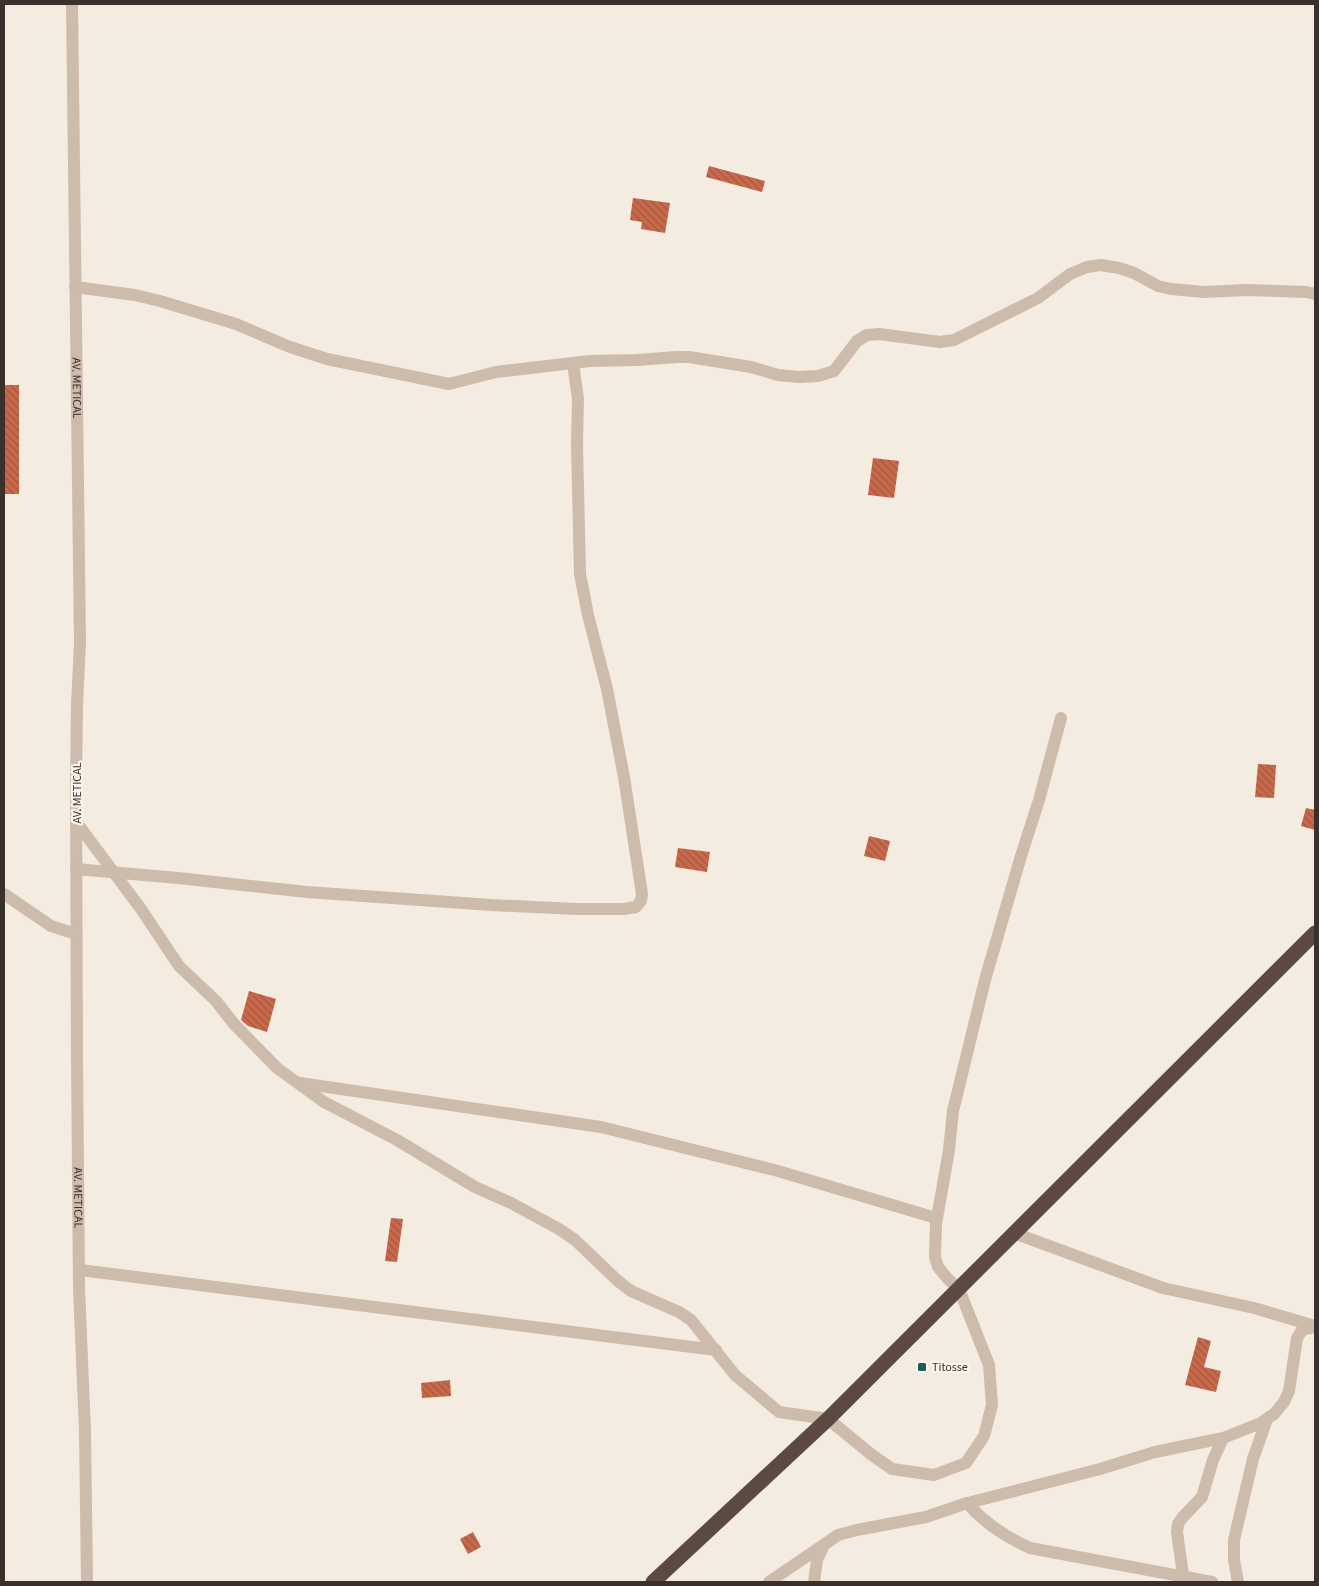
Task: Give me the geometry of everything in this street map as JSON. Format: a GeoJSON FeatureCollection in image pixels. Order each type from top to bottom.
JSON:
{"type":"FeatureCollection","features":[{"type":"Feature","properties":{"kind":"highway"},"geometry":{"type":"LineString","coordinates":[[652,1582],[828,1419],[1315,933]]}},
{"type":"Feature","properties":{"kind":"street","name":"AV. METICAL"},"geometry":{"type":"LineString","coordinates":[[72,4],[80,643],[77,705],[76,934],[80,1270],[87,1582]]}},
{"type":"Feature","properties":{"kind":"street"},"geometry":{"type":"LineString","coordinates":[[75,287],[135,295],[236,324],[290,347],[327,359],[449,384],[496,372],[573,363],[689,357],[751,367],[778,375],[818,376],[834,371],[857,341],[867,335],[879,334],[940,342],[954,340],[1038,298],[1070,274],[1087,267],[1101,265],[1134,273],[1158,286],[1171,290],[1204,292],[1247,290],[1307,292],[1315,294]]}},
{"type":"Feature","properties":{"kind":"street"},"geometry":{"type":"LineString","coordinates":[[76,869],[307,892],[491,905],[576,909],[636,907],[641,901],[642,894],[636,848],[607,689],[588,615],[580,574],[578,399],[573,363]]}},
{"type":"Feature","properties":{"kind":"street"},"geometry":{"type":"LineString","coordinates":[[77,823],[114,872],[179,966],[216,1000],[234,1024],[277,1068],[324,1102],[397,1140],[475,1187],[511,1203],[559,1229],[575,1240],[631,1291],[679,1312],[691,1320],[735,1375],[779,1412],[828,1419],[892,1469],[934,1475],[966,1463],[984,1436],[992,1405],[989,1365],[959,1289],[938,1267],[935,1257],[934,1235],[949,1150],[953,1112],[985,980],[1020,856],[1039,800],[1061,718]]}},
{"type":"Feature","properties":{"kind":"street"},"geometry":{"type":"LineString","coordinates":[[4,894],[51,926],[76,934]]}},
{"type":"Feature","properties":{"kind":"street"},"geometry":{"type":"LineString","coordinates":[[297,1082],[601,1127],[778,1171],[936,1218]]}},
{"type":"Feature","properties":{"kind":"street"},"geometry":{"type":"LineString","coordinates":[[1014,1233],[1163,1288],[1254,1308],[1315,1326]]}},
{"type":"Feature","properties":{"kind":"street"},"geometry":{"type":"LineString","coordinates":[[80,1270],[716,1350]]}},
{"type":"Feature","properties":{"kind":"street"},"geometry":{"type":"LineString","coordinates":[[769,1582],[838,1535],[926,1517],[967,1503],[1100,1469],[1155,1452],[1224,1438],[1261,1423],[1274,1414],[1284,1402],[1289,1391],[1297,1338],[1302,1330],[1315,1326]]}},
{"type":"Feature","properties":{"kind":"street"},"geometry":{"type":"LineString","coordinates":[[1238,1582],[1234,1560],[1234,1540],[1253,1459],[1267,1419]]}},
{"type":"Feature","properties":{"kind":"street"},"geometry":{"type":"LineString","coordinates":[[1184,1579],[1177,1532],[1178,1524],[1202,1497],[1213,1460],[1224,1438]]}},
{"type":"Feature","properties":{"kind":"street"},"geometry":{"type":"LineString","coordinates":[[967,1503],[977,1515],[1008,1538],[1030,1548],[1184,1579],[1212,1582]]}},
{"type":"Feature","properties":{"kind":"street"},"geometry":{"type":"LineString","coordinates":[[814,1582],[817,1560],[826,1543]]}},
{"type":"Feature","properties":{"kind":"building"},"geometry":{"type":"Polygon","coordinates":[[[709,166],[765,181],[762,192],[706,177],[709,166]]]}},
{"type":"Feature","properties":{"kind":"building"},"geometry":{"type":"Polygon","coordinates":[[[633,198],[670,203],[665,233],[641,229],[642,222],[630,220],[633,198]]]}},
{"type":"Feature","properties":{"kind":"building"},"geometry":{"type":"Polygon","coordinates":[[[4,385],[19,385],[19,494],[4,494],[4,385]]]}},
{"type":"Feature","properties":{"kind":"building"},"geometry":{"type":"Polygon","coordinates":[[[873,458],[899,461],[894,498],[868,495],[873,458]]]}},
{"type":"Feature","properties":{"kind":"building"},"geometry":{"type":"Polygon","coordinates":[[[1258,764],[1276,765],[1274,798],[1255,797],[1258,764]]]}},
{"type":"Feature","properties":{"kind":"building"},"geometry":{"type":"Polygon","coordinates":[[[1306,808],[1315,810],[1315,830],[1301,826],[1306,808]]]}},
{"type":"Feature","properties":{"kind":"building"},"geometry":{"type":"Polygon","coordinates":[[[869,836],[890,841],[885,861],[864,856],[869,836]]]}},
{"type":"Feature","properties":{"kind":"building"},"geometry":{"type":"Polygon","coordinates":[[[678,848],[710,852],[707,872],[675,867],[678,848]]]}},
{"type":"Feature","properties":{"kind":"building"},"geometry":{"type":"Polygon","coordinates":[[[249,991],[276,999],[267,1032],[248,1026],[241,1020],[249,991]]]}},
{"type":"Feature","properties":{"kind":"building"},"geometry":{"type":"Polygon","coordinates":[[[391,1218],[403,1219],[397,1262],[385,1261],[391,1218]]]}},
{"type":"Feature","properties":{"kind":"building"},"geometry":{"type":"Polygon","coordinates":[[[1198,1337],[1211,1341],[1204,1367],[1221,1371],[1216,1392],[1185,1385],[1198,1337]]]}},
{"type":"Feature","properties":{"kind":"building"},"geometry":{"type":"Polygon","coordinates":[[[450,1380],[451,1396],[422,1398],[421,1383],[450,1380]]]}},
{"type":"Feature","properties":{"kind":"building"},"geometry":{"type":"Polygon","coordinates":[[[473,1532],[481,1547],[468,1554],[460,1539],[473,1532]]]}},
{"type":"Feature","properties":{"kind":"place","name":"Titosse"},"geometry":{"type":"Point","coordinates":[922,1367]}}]}
